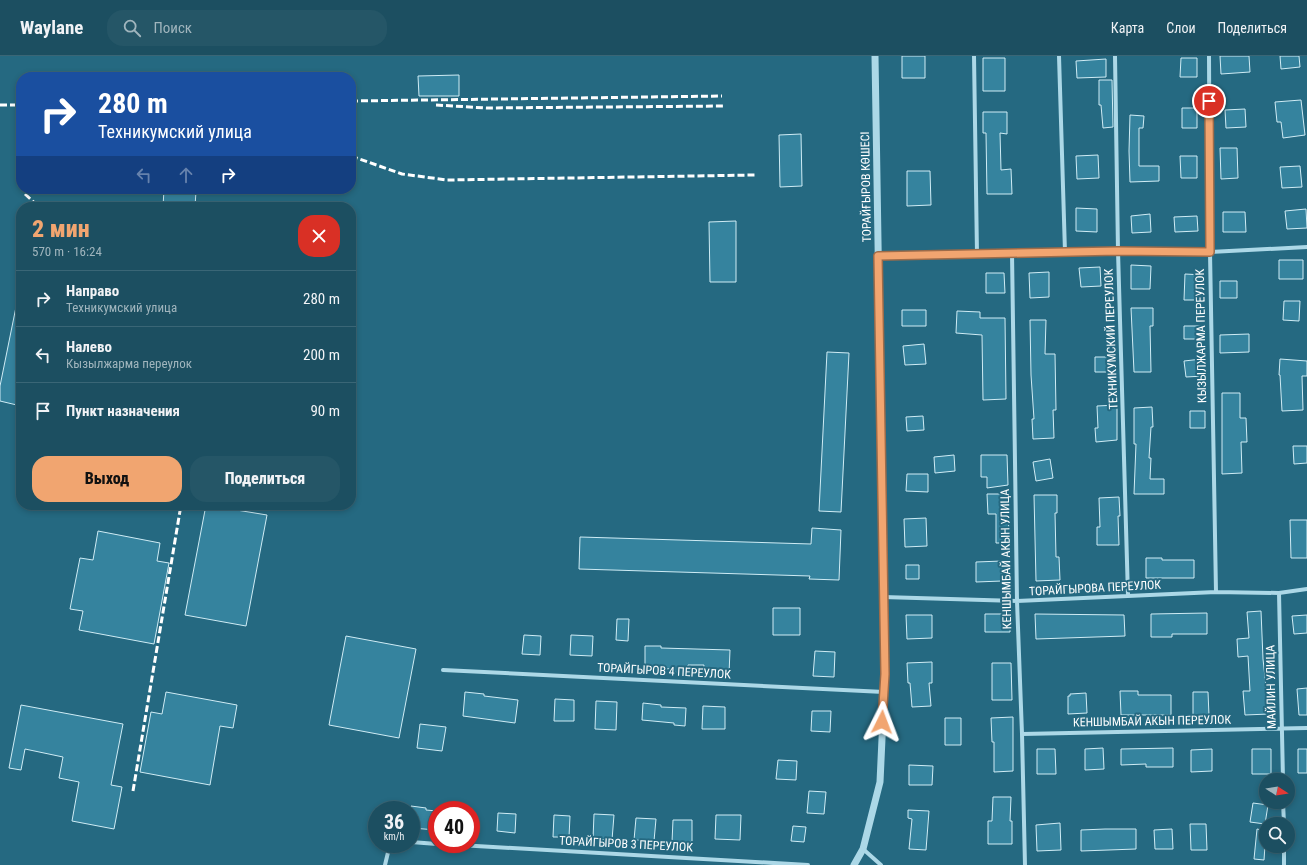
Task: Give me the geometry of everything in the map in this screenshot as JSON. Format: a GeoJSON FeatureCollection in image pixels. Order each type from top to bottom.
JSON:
{"type":"FeatureCollection","features":[{"type":"Feature","properties":{"kind":"street","name":"ТОРАЙҒЫРОВ КӨШЕСІ"},"geometry":{"type":"LineString","coordinates":[[854,865],[863,849],[880,782],[884,692],[875,56]]}},
{"type":"Feature","properties":{"kind":"street"},"geometry":{"type":"LineString","coordinates":[[974,56],[977,254]]}},
{"type":"Feature","properties":{"kind":"street"},"geometry":{"type":"LineString","coordinates":[[1059,56],[1065,252]]}},
{"type":"Feature","properties":{"kind":"street","name":"ТЕХНИКУМСКИЙ ПЕРЕУЛОК"},"geometry":{"type":"LineString","coordinates":[[1116,56],[1118,251],[1128,596]]}},
{"type":"Feature","properties":{"kind":"street","name":"КЫЗЫЛЖАРМА ПЕРЕУЛОК"},"geometry":{"type":"LineString","coordinates":[[1208,56],[1216,592]]}},
{"type":"Feature","properties":{"kind":"street"},"geometry":{"type":"LineString","coordinates":[[878,256],[1118,251],[1210,252],[1307,247]]}},
{"type":"Feature","properties":{"kind":"street","name":"КЕНШЫМБАЙ АКЫН УЛИЦА"},"geometry":{"type":"LineString","coordinates":[[1012,253],[1017,601],[1025,865]]}},
{"type":"Feature","properties":{"kind":"street","name":"ТОРАЙГЫРОВА ПЕРЕУЛОК"},"geometry":{"type":"LineString","coordinates":[[883,597],[1017,601],[1216,592],[1279,593],[1307,590]]}},
{"type":"Feature","properties":{"kind":"street","name":"МАЙЛИН УЛИЦА"},"geometry":{"type":"LineString","coordinates":[[1279,593],[1283,773]]}},
{"type":"Feature","properties":{"kind":"street","name":"ТОРАЙГЫРОВ 4 ПЕРЕУЛОК"},"geometry":{"type":"LineString","coordinates":[[443,670],[884,692]]}},
{"type":"Feature","properties":{"kind":"street","name":"КЕНШЫМБАЙ АКЫН ПЕРЕУЛОК"},"geometry":{"type":"LineString","coordinates":[[1022,734],[1307,728]]}},
{"type":"Feature","properties":{"kind":"street","name":"ТОРАЙГЫРОВ 3 ПЕРЕУЛОК"},"geometry":{"type":"LineString","coordinates":[[480,846],[808,865]]}},
{"type":"Feature","properties":{"kind":"street"},"geometry":{"type":"LineString","coordinates":[[863,849],[881,865]]}},
{"type":"Feature","properties":{"kind":"street"},"geometry":{"type":"LineString","coordinates":[[385,865],[388,853]]}},
{"type":"Feature","properties":{"kind":"street"},"geometry":{"type":"LineString","coordinates":[[1284,853],[1284,865]]}},
{"type":"Feature","properties":{"kind":"building"},"geometry":{"type":"Polygon","coordinates":[[[902,56],[925,56],[925,78],[902,78],[902,56]]]}},
{"type":"Feature","properties":{"kind":"building"},"geometry":{"type":"Polygon","coordinates":[[[1220,56],[1249,56],[1250,72],[1221,74],[1220,56]]]}},
{"type":"Feature","properties":{"kind":"building"},"geometry":{"type":"Polygon","coordinates":[[[1280,56],[1299,56],[1300,67],[1281,69],[1280,56]]]}},
{"type":"Feature","properties":{"kind":"building"},"geometry":{"type":"Polygon","coordinates":[[[983,58],[1005,58],[1005,91],[983,91],[983,58]]]}},
{"type":"Feature","properties":{"kind":"building"},"geometry":{"type":"Polygon","coordinates":[[[1181,58],[1197,58],[1197,77],[1180,77],[1181,58]]]}},
{"type":"Feature","properties":{"kind":"building"},"geometry":{"type":"Polygon","coordinates":[[[1106,59],[1106,77],[1077,78],[1076,61],[1106,59]]]}},
{"type":"Feature","properties":{"kind":"building"},"geometry":{"type":"Polygon","coordinates":[[[459,75],[459,96],[419,96],[418,76],[459,75]]]}},
{"type":"Feature","properties":{"kind":"building"},"geometry":{"type":"Polygon","coordinates":[[[1099,80],[1112,80],[1113,127],[1103,128],[1101,105],[1099,105],[1099,80]]]}},
{"type":"Feature","properties":{"kind":"building"},"geometry":{"type":"Polygon","coordinates":[[[1301,100],[1305,135],[1283,138],[1281,122],[1277,122],[1275,102],[1301,100]]]}},
{"type":"Feature","properties":{"kind":"building"},"geometry":{"type":"Polygon","coordinates":[[[1182,108],[1197,108],[1197,128],[1182,128],[1182,108]]]}},
{"type":"Feature","properties":{"kind":"building"},"geometry":{"type":"Polygon","coordinates":[[[1245,109],[1246,127],[1226,128],[1225,110],[1245,109]]]}},
{"type":"Feature","properties":{"kind":"building"},"geometry":{"type":"Polygon","coordinates":[[[983,112],[1007,112],[1007,134],[1000,133],[1001,170],[1011,169],[1012,194],[987,194],[986,133],[983,133],[983,112]]]}},
{"type":"Feature","properties":{"kind":"building"},"geometry":{"type":"Polygon","coordinates":[[[1130,115],[1144,116],[1143,128],[1139,128],[1139,166],[1159,166],[1159,181],[1130,182],[1130,115]]]}},
{"type":"Feature","properties":{"kind":"building"},"geometry":{"type":"Polygon","coordinates":[[[801,134],[802,186],[780,187],[779,135],[801,134]]]}},
{"type":"Feature","properties":{"kind":"building"},"geometry":{"type":"Polygon","coordinates":[[[1220,148],[1237,148],[1238,178],[1221,179],[1220,148]]]}},
{"type":"Feature","properties":{"kind":"building"},"geometry":{"type":"Polygon","coordinates":[[[1098,155],[1099,178],[1077,179],[1076,156],[1098,155]]]}},
{"type":"Feature","properties":{"kind":"building"},"geometry":{"type":"Polygon","coordinates":[[[1180,156],[1197,156],[1197,178],[1181,178],[1180,156]]]}},
{"type":"Feature","properties":{"kind":"building"},"geometry":{"type":"Polygon","coordinates":[[[1300,166],[1302,187],[1282,188],[1280,167],[1300,166]]]}},
{"type":"Feature","properties":{"kind":"building"},"geometry":{"type":"Polygon","coordinates":[[[907,171],[930,171],[931,205],[907,206],[907,171]]]}},
{"type":"Feature","properties":{"kind":"building"},"geometry":{"type":"Polygon","coordinates":[[[164,194],[196,194],[195,202],[163,202],[164,194]]]}},
{"type":"Feature","properties":{"kind":"building"},"geometry":{"type":"Polygon","coordinates":[[[1076,208],[1097,209],[1097,232],[1076,231],[1076,208]]]}},
{"type":"Feature","properties":{"kind":"building"},"geometry":{"type":"Polygon","coordinates":[[[1306,209],[1307,228],[1287,229],[1285,211],[1306,209]]]}},
{"type":"Feature","properties":{"kind":"building"},"geometry":{"type":"Polygon","coordinates":[[[1223,212],[1245,212],[1246,232],[1223,232],[1223,212]]]}},
{"type":"Feature","properties":{"kind":"building"},"geometry":{"type":"Polygon","coordinates":[[[1150,214],[1151,232],[1132,233],[1131,216],[1150,214]]]}},
{"type":"Feature","properties":{"kind":"building"},"geometry":{"type":"Polygon","coordinates":[[[1197,216],[1198,231],[1175,232],[1174,217],[1197,216]]]}},
{"type":"Feature","properties":{"kind":"building"},"geometry":{"type":"Polygon","coordinates":[[[736,221],[736,282],[710,282],[709,222],[736,221]]]}},
{"type":"Feature","properties":{"kind":"building"},"geometry":{"type":"Polygon","coordinates":[[[1279,260],[1303,260],[1303,279],[1279,279],[1279,260]]]}},
{"type":"Feature","properties":{"kind":"building"},"geometry":{"type":"Polygon","coordinates":[[[1131,265],[1151,266],[1150,289],[1131,289],[1131,265]]]}},
{"type":"Feature","properties":{"kind":"building"},"geometry":{"type":"Polygon","coordinates":[[[1100,267],[1101,286],[1081,287],[1079,268],[1100,267]]]}},
{"type":"Feature","properties":{"kind":"building"},"geometry":{"type":"Polygon","coordinates":[[[1049,272],[1049,297],[1030,298],[1029,273],[1049,272]]]}},
{"type":"Feature","properties":{"kind":"building"},"geometry":{"type":"Polygon","coordinates":[[[986,273],[1004,273],[1005,293],[986,293],[986,273]]]}},
{"type":"Feature","properties":{"kind":"building"},"geometry":{"type":"Polygon","coordinates":[[[1185,274],[1204,275],[1203,300],[1184,300],[1185,274]]]}},
{"type":"Feature","properties":{"kind":"building"},"geometry":{"type":"Polygon","coordinates":[[[1220,281],[1237,281],[1237,298],[1220,298],[1220,281]]]}},
{"type":"Feature","properties":{"kind":"building"},"geometry":{"type":"Polygon","coordinates":[[[1284,301],[1300,301],[1299,321],[1283,320],[1284,301]]]}},
{"type":"Feature","properties":{"kind":"building"},"geometry":{"type":"Polygon","coordinates":[[[16,307],[16,405],[0,401],[0,386],[16,307]]]}},
{"type":"Feature","properties":{"kind":"building"},"geometry":{"type":"Polygon","coordinates":[[[1131,308],[1153,308],[1153,326],[1150,326],[1151,372],[1134,372],[1131,308]]]}},
{"type":"Feature","properties":{"kind":"building"},"geometry":{"type":"Polygon","coordinates":[[[902,310],[926,310],[926,326],[902,326],[902,310]]]}},
{"type":"Feature","properties":{"kind":"building"},"geometry":{"type":"Polygon","coordinates":[[[957,311],[980,312],[980,318],[1005,318],[1006,399],[983,400],[982,335],[956,333],[957,311]]]}},
{"type":"Feature","properties":{"kind":"building"},"geometry":{"type":"Polygon","coordinates":[[[1030,320],[1046,320],[1045,354],[1055,354],[1056,410],[1053,410],[1054,438],[1033,439],[1032,419],[1034,419],[1031,375],[1030,320]]]}},
{"type":"Feature","properties":{"kind":"building"},"geometry":{"type":"Polygon","coordinates":[[[1184,326],[1202,326],[1202,339],[1184,339],[1184,326]]]}},
{"type":"Feature","properties":{"kind":"building"},"geometry":{"type":"Polygon","coordinates":[[[1249,334],[1249,352],[1220,353],[1220,335],[1249,334]]]}},
{"type":"Feature","properties":{"kind":"building"},"geometry":{"type":"Polygon","coordinates":[[[924,344],[926,364],[905,365],[903,346],[924,344]]]}},
{"type":"Feature","properties":{"kind":"building"},"geometry":{"type":"Polygon","coordinates":[[[827,352],[849,353],[841,512],[819,511],[827,352]]]}},
{"type":"Feature","properties":{"kind":"building"},"geometry":{"type":"Polygon","coordinates":[[[1095,357],[1108,357],[1108,372],[1095,372],[1095,357]]]}},
{"type":"Feature","properties":{"kind":"building"},"geometry":{"type":"Polygon","coordinates":[[[1202,359],[1204,376],[1186,377],[1184,361],[1202,359]]]}},
{"type":"Feature","properties":{"kind":"building"},"geometry":{"type":"Polygon","coordinates":[[[1280,359],[1307,361],[1307,376],[1302,376],[1303,410],[1282,411],[1279,375],[1280,359]]]}},
{"type":"Feature","properties":{"kind":"building"},"geometry":{"type":"Polygon","coordinates":[[[1222,393],[1240,393],[1240,418],[1246,418],[1247,442],[1241,442],[1242,473],[1222,474],[1222,393]]]}},
{"type":"Feature","properties":{"kind":"building"},"geometry":{"type":"Polygon","coordinates":[[[1117,405],[1117,440],[1096,442],[1095,428],[1098,428],[1097,406],[1117,405]]]}},
{"type":"Feature","properties":{"kind":"building"},"geometry":{"type":"Polygon","coordinates":[[[1152,407],[1153,427],[1151,427],[1149,458],[1151,458],[1150,479],[1164,479],[1164,494],[1134,494],[1136,444],[1134,444],[1134,408],[1152,407]]]}},
{"type":"Feature","properties":{"kind":"building"},"geometry":{"type":"Polygon","coordinates":[[[1190,411],[1205,411],[1205,428],[1190,428],[1190,411]]]}},
{"type":"Feature","properties":{"kind":"building"},"geometry":{"type":"Polygon","coordinates":[[[923,416],[924,430],[907,431],[906,417],[923,416]]]}},
{"type":"Feature","properties":{"kind":"building"},"geometry":{"type":"Polygon","coordinates":[[[1293,446],[1307,446],[1307,463],[1294,464],[1293,446]]]}},
{"type":"Feature","properties":{"kind":"building"},"geometry":{"type":"Polygon","coordinates":[[[954,455],[955,471],[935,473],[934,457],[954,455]]]}},
{"type":"Feature","properties":{"kind":"building"},"geometry":{"type":"Polygon","coordinates":[[[981,455],[1007,455],[1008,485],[987,488],[987,477],[981,477],[981,455]]]}},
{"type":"Feature","properties":{"kind":"building"},"geometry":{"type":"Polygon","coordinates":[[[1050,459],[1053,478],[1036,481],[1033,462],[1050,459]]]}},
{"type":"Feature","properties":{"kind":"building"},"geometry":{"type":"Polygon","coordinates":[[[907,474],[928,474],[928,492],[906,491],[907,474]]]}},
{"type":"Feature","properties":{"kind":"building"},"geometry":{"type":"Polygon","coordinates":[[[987,494],[1008,494],[1009,543],[996,543],[996,514],[988,514],[987,494]]]}},
{"type":"Feature","properties":{"kind":"building"},"geometry":{"type":"Polygon","coordinates":[[[1034,495],[1057,495],[1057,513],[1055,513],[1056,557],[1059,557],[1060,580],[1036,581],[1034,495]]]}},
{"type":"Feature","properties":{"kind":"building"},"geometry":{"type":"Polygon","coordinates":[[[1119,497],[1119,545],[1097,545],[1097,527],[1100,527],[1099,498],[1119,497]]]}},
{"type":"Feature","properties":{"kind":"building"},"geometry":{"type":"Polygon","coordinates":[[[205,510],[236,510],[267,515],[246,626],[185,615],[205,510]]]}},
{"type":"Feature","properties":{"kind":"building"},"geometry":{"type":"Polygon","coordinates":[[[926,518],[927,546],[905,547],[904,519],[926,518]]]}},
{"type":"Feature","properties":{"kind":"building"},"geometry":{"type":"Polygon","coordinates":[[[1290,520],[1307,520],[1307,558],[1291,558],[1290,520]]]}},
{"type":"Feature","properties":{"kind":"building"},"geometry":{"type":"Polygon","coordinates":[[[812,528],[841,530],[839,580],[809,579],[810,576],[579,569],[580,537],[811,544],[812,528]]]}},
{"type":"Feature","properties":{"kind":"building"},"geometry":{"type":"Polygon","coordinates":[[[98,531],[160,543],[157,561],[169,563],[154,644],[79,630],[83,611],[70,609],[80,558],[93,560],[98,531]]]}},
{"type":"Feature","properties":{"kind":"building"},"geometry":{"type":"Polygon","coordinates":[[[1146,558],[1162,558],[1162,560],[1194,560],[1194,578],[1146,578],[1146,558]]]}},
{"type":"Feature","properties":{"kind":"building"},"geometry":{"type":"Polygon","coordinates":[[[1002,561],[1002,581],[976,582],[976,562],[1002,561]]]}},
{"type":"Feature","properties":{"kind":"building"},"geometry":{"type":"Polygon","coordinates":[[[906,565],[919,565],[919,579],[906,579],[906,565]]]}},
{"type":"Feature","properties":{"kind":"building"},"geometry":{"type":"Polygon","coordinates":[[[773,608],[800,608],[800,635],[773,635],[773,608]]]}},
{"type":"Feature","properties":{"kind":"building"},"geometry":{"type":"Polygon","coordinates":[[[1261,611],[1263,659],[1269,714],[1245,715],[1243,691],[1250,691],[1248,656],[1238,657],[1237,639],[1249,638],[1247,612],[1261,611]]]}},
{"type":"Feature","properties":{"kind":"building"},"geometry":{"type":"Polygon","coordinates":[[[1207,613],[1207,634],[1172,634],[1172,637],[1151,637],[1151,614],[1207,613]]]}},
{"type":"Feature","properties":{"kind":"building"},"geometry":{"type":"Polygon","coordinates":[[[985,614],[1010,614],[1010,632],[985,632],[985,614]]]}},
{"type":"Feature","properties":{"kind":"building"},"geometry":{"type":"Polygon","coordinates":[[[1035,614],[1124,615],[1125,636],[1036,639],[1035,614]]]}},
{"type":"Feature","properties":{"kind":"building"},"geometry":{"type":"Polygon","coordinates":[[[906,615],[932,615],[932,638],[907,639],[906,615]]]}},
{"type":"Feature","properties":{"kind":"building"},"geometry":{"type":"Polygon","coordinates":[[[1307,615],[1307,633],[1294,634],[1292,616],[1307,615]]]}},
{"type":"Feature","properties":{"kind":"building"},"geometry":{"type":"Polygon","coordinates":[[[617,619],[629,619],[628,641],[616,640],[617,619]]]}},
{"type":"Feature","properties":{"kind":"building"},"geometry":{"type":"Polygon","coordinates":[[[524,635],[541,636],[540,655],[522,654],[524,635]]]}},
{"type":"Feature","properties":{"kind":"building"},"geometry":{"type":"Polygon","coordinates":[[[571,635],[593,636],[592,656],[570,655],[571,635]]]}},
{"type":"Feature","properties":{"kind":"building"},"geometry":{"type":"Polygon","coordinates":[[[346,636],[416,649],[399,738],[329,725],[346,636]]]}},
{"type":"Feature","properties":{"kind":"building"},"geometry":{"type":"Polygon","coordinates":[[[645,646],[661,646],[661,648],[730,650],[729,674],[703,673],[704,665],[688,665],[687,673],[674,672],[674,669],[645,668],[645,646]]]}},
{"type":"Feature","properties":{"kind":"building"},"geometry":{"type":"Polygon","coordinates":[[[815,651],[835,652],[834,677],[813,676],[815,651]]]}},
{"type":"Feature","properties":{"kind":"building"},"geometry":{"type":"Polygon","coordinates":[[[932,662],[932,683],[929,683],[931,706],[912,707],[910,683],[908,683],[907,663],[932,662]]]}},
{"type":"Feature","properties":{"kind":"building"},"geometry":{"type":"Polygon","coordinates":[[[992,663],[1011,663],[1012,700],[992,700],[992,663]]]}},
{"type":"Feature","properties":{"kind":"building"},"geometry":{"type":"Polygon","coordinates":[[[1307,688],[1307,715],[1299,715],[1297,689],[1307,688]]]}},
{"type":"Feature","properties":{"kind":"building"},"geometry":{"type":"Polygon","coordinates":[[[1120,691],[1138,691],[1138,695],[1171,695],[1171,715],[1121,715],[1120,691]]]}},
{"type":"Feature","properties":{"kind":"building"},"geometry":{"type":"Polygon","coordinates":[[[166,692],[237,705],[233,728],[220,726],[210,785],[140,772],[151,712],[162,714],[166,692]]]}},
{"type":"Feature","properties":{"kind":"building"},"geometry":{"type":"Polygon","coordinates":[[[465,692],[518,700],[515,723],[463,716],[465,692]]]}},
{"type":"Feature","properties":{"kind":"building"},"geometry":{"type":"Polygon","coordinates":[[[1193,692],[1208,692],[1209,716],[1193,716],[1193,692]]]}},
{"type":"Feature","properties":{"kind":"building"},"geometry":{"type":"Polygon","coordinates":[[[1086,693],[1087,713],[1068,714],[1068,696],[1070,696],[1070,694],[1086,693]]]}},
{"type":"Feature","properties":{"kind":"building"},"geometry":{"type":"Polygon","coordinates":[[[555,699],[574,700],[574,721],[554,721],[555,699]]]}},
{"type":"Feature","properties":{"kind":"building"},"geometry":{"type":"Polygon","coordinates":[[[596,701],[617,702],[616,730],[595,729],[596,701]]]}},
{"type":"Feature","properties":{"kind":"building"},"geometry":{"type":"Polygon","coordinates":[[[643,703],[661,705],[661,707],[686,708],[685,726],[674,725],[674,723],[642,720],[643,703]]]}},
{"type":"Feature","properties":{"kind":"building"},"geometry":{"type":"Polygon","coordinates":[[[21,705],[123,724],[111,785],[122,787],[114,829],[72,821],[79,782],[59,778],[63,757],[25,749],[21,770],[9,768],[21,705]]]}},
{"type":"Feature","properties":{"kind":"building"},"geometry":{"type":"Polygon","coordinates":[[[703,706],[725,707],[725,729],[702,729],[703,706]]]}},
{"type":"Feature","properties":{"kind":"building"},"geometry":{"type":"Polygon","coordinates":[[[812,711],[831,711],[830,732],[811,731],[812,711]]]}},
{"type":"Feature","properties":{"kind":"building"},"geometry":{"type":"Polygon","coordinates":[[[1013,717],[1013,771],[994,772],[994,742],[992,742],[991,718],[1013,717]]]}},
{"type":"Feature","properties":{"kind":"building"},"geometry":{"type":"Polygon","coordinates":[[[945,718],[961,718],[961,745],[945,745],[945,718]]]}},
{"type":"Feature","properties":{"kind":"building"},"geometry":{"type":"Polygon","coordinates":[[[420,724],[446,727],[442,751],[417,748],[420,724]]]}},
{"type":"Feature","properties":{"kind":"building"},"geometry":{"type":"Polygon","coordinates":[[[1103,748],[1104,769],[1085,770],[1085,749],[1103,748]]]}},
{"type":"Feature","properties":{"kind":"building"},"geometry":{"type":"Polygon","coordinates":[[[1173,748],[1173,767],[1146,767],[1146,764],[1121,765],[1121,749],[1173,748]]]}},
{"type":"Feature","properties":{"kind":"building"},"geometry":{"type":"Polygon","coordinates":[[[1037,749],[1055,749],[1056,774],[1037,774],[1037,749]]]}},
{"type":"Feature","properties":{"kind":"building"},"geometry":{"type":"Polygon","coordinates":[[[1212,749],[1212,771],[1191,772],[1191,750],[1212,749]]]}},
{"type":"Feature","properties":{"kind":"building"},"geometry":{"type":"Polygon","coordinates":[[[1252,749],[1271,749],[1271,773],[1252,774],[1252,749]]]}},
{"type":"Feature","properties":{"kind":"building"},"geometry":{"type":"Polygon","coordinates":[[[1298,749],[1307,749],[1307,773],[1298,773],[1298,749]]]}},
{"type":"Feature","properties":{"kind":"building"},"geometry":{"type":"Polygon","coordinates":[[[778,760],[797,761],[796,780],[776,779],[778,760]]]}},
{"type":"Feature","properties":{"kind":"building"},"geometry":{"type":"Polygon","coordinates":[[[909,765],[933,766],[932,785],[909,785],[909,765]]]}},
{"type":"Feature","properties":{"kind":"building"},"geometry":{"type":"Polygon","coordinates":[[[809,791],[826,792],[824,814],[807,813],[809,791]]]}},
{"type":"Feature","properties":{"kind":"building"},"geometry":{"type":"Polygon","coordinates":[[[993,797],[1011,797],[1010,821],[1012,821],[1012,844],[988,844],[988,821],[992,821],[993,797]]]}},
{"type":"Feature","properties":{"kind":"building"},"geometry":{"type":"Polygon","coordinates":[[[1253,803],[1259,804],[1259,809],[1267,809],[1266,817],[1259,817],[1259,823],[1250,822],[1253,803]]]}},
{"type":"Feature","properties":{"kind":"building"},"geometry":{"type":"Polygon","coordinates":[[[420,807],[426,808],[426,810],[428,810],[428,829],[420,829],[420,807]]]}},
{"type":"Feature","properties":{"kind":"building"},"geometry":{"type":"Polygon","coordinates":[[[908,810],[929,811],[926,850],[909,849],[912,819],[908,818],[908,810]]]}},
{"type":"Feature","properties":{"kind":"building"},"geometry":{"type":"Polygon","coordinates":[[[498,813],[516,814],[515,833],[497,831],[498,813]]]}},
{"type":"Feature","properties":{"kind":"building"},"geometry":{"type":"Polygon","coordinates":[[[594,814],[614,815],[612,840],[593,839],[594,814]]]}},
{"type":"Feature","properties":{"kind":"building"},"geometry":{"type":"Polygon","coordinates":[[[554,815],[570,816],[569,837],[553,837],[554,815]]]}},
{"type":"Feature","properties":{"kind":"building"},"geometry":{"type":"Polygon","coordinates":[[[716,815],[741,815],[740,840],[715,839],[716,815]]]}},
{"type":"Feature","properties":{"kind":"building"},"geometry":{"type":"Polygon","coordinates":[[[636,818],[656,819],[654,841],[634,840],[636,818]]]}},
{"type":"Feature","properties":{"kind":"building"},"geometry":{"type":"Polygon","coordinates":[[[673,820],[692,820],[692,842],[672,842],[673,820]]]}},
{"type":"Feature","properties":{"kind":"building"},"geometry":{"type":"Polygon","coordinates":[[[1060,823],[1061,850],[1037,851],[1036,825],[1060,823]]]}},
{"type":"Feature","properties":{"kind":"building"},"geometry":{"type":"Polygon","coordinates":[[[1190,824],[1206,824],[1207,850],[1191,850],[1190,824]]]}},
{"type":"Feature","properties":{"kind":"building"},"geometry":{"type":"Polygon","coordinates":[[[793,826],[806,827],[804,842],[791,841],[793,826]]]}},
{"type":"Feature","properties":{"kind":"building"},"geometry":{"type":"Polygon","coordinates":[[[1136,829],[1136,849],[1081,851],[1081,830],[1136,829]]]}},
{"type":"Feature","properties":{"kind":"building"},"geometry":{"type":"Polygon","coordinates":[[[1172,829],[1173,849],[1155,849],[1154,830],[1172,829]]]}},
{"type":"Feature","properties":{"kind":"building"},"geometry":{"type":"Polygon","coordinates":[[[1257,829],[1259,829],[1259,853],[1264,853],[1264,860],[1254,859],[1257,829]]]}},
{"type":"Feature","properties":{"kind":"railway"},"geometry":{"type":"LineString","coordinates":[[356,101],[722,96]]}},
{"type":"Feature","properties":{"kind":"railway"},"geometry":{"type":"LineString","coordinates":[[0,105],[16,105]]}},
{"type":"Feature","properties":{"kind":"railway"},"geometry":{"type":"LineString","coordinates":[[436,105],[486,108],[723,106]]}},
{"type":"Feature","properties":{"kind":"railway"},"geometry":{"type":"LineString","coordinates":[[356,158],[402,174],[447,180],[755,175]]}},
{"type":"Feature","properties":{"kind":"railway"},"geometry":{"type":"LineString","coordinates":[[25,194],[34,202]]}},
{"type":"Feature","properties":{"kind":"railway"},"geometry":{"type":"LineString","coordinates":[[133,791],[180,510]]}},
{"type":"Feature","properties":{"kind":"route"},"geometry":{"type":"LineString","coordinates":[[882,722],[885,674],[878,256],[1118,251],[1210,252],[1209,101]]}}]}
